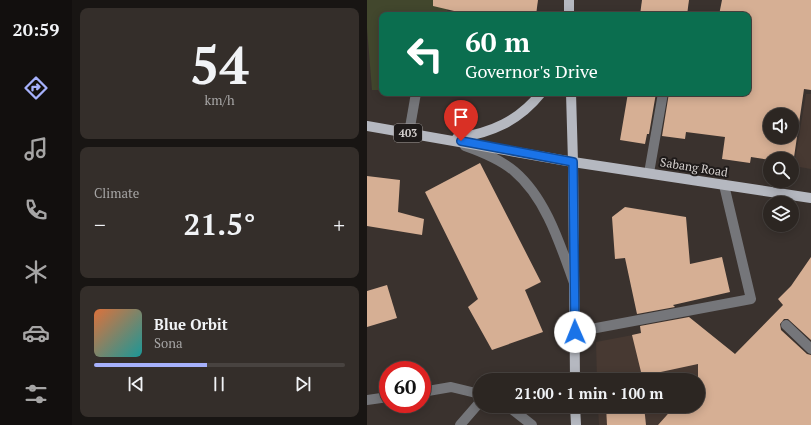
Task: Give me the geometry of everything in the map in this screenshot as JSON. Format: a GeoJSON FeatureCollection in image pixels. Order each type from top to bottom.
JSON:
{"type":"FeatureCollection","features":[{"type":"Feature","properties":{"kind":"main road"},"geometry":{"type":"LineString","coordinates":[[569,0],[569,12]]}},
{"type":"Feature","properties":{"kind":"main road"},"geometry":{"type":"LineString","coordinates":[[448,139],[485,132],[505,124],[522,112],[538,96]]}},
{"type":"Feature","properties":{"kind":"main road"},"geometry":{"type":"LineString","coordinates":[[571,96],[575,373]]}},
{"type":"Feature","properties":{"kind":"main road","name":"403"},"geometry":{"type":"LineString","coordinates":[[367,126],[573,162]]}},
{"type":"Feature","properties":{"kind":"main road","name":"Sabang Road"},"geometry":{"type":"LineString","coordinates":[[573,162],[811,198]]}},
{"type":"Feature","properties":{"kind":"main road"},"geometry":{"type":"LineString","coordinates":[[575,413],[576,425]]}},
{"type":"Feature","properties":{"kind":"street"},"geometry":{"type":"LineString","coordinates":[[409,133],[415,96]]}},
{"type":"Feature","properties":{"kind":"street"},"geometry":{"type":"LineString","coordinates":[[649,173],[662,96]]}},
{"type":"Feature","properties":{"kind":"street"},"geometry":{"type":"LineString","coordinates":[[448,139],[485,153],[498,160],[513,170],[523,180],[533,192],[548,218],[574,284]]}},
{"type":"Feature","properties":{"kind":"street"},"geometry":{"type":"LineString","coordinates":[[575,332],[751,299],[724,185]]}},
{"type":"Feature","properties":{"kind":"street"},"geometry":{"type":"LineString","coordinates":[[786,325],[811,350]]}},
{"type":"Feature","properties":{"kind":"street"},"geometry":{"type":"LineString","coordinates":[[431,390],[451,387],[473,392]]}},
{"type":"Feature","properties":{"kind":"street"},"geometry":{"type":"LineString","coordinates":[[367,400],[379,398]]}},
{"type":"Feature","properties":{"kind":"street"},"geometry":{"type":"LineString","coordinates":[[460,425],[473,410]]}},
{"type":"Feature","properties":{"kind":"street"},"geometry":{"type":"LineString","coordinates":[[517,413],[532,425]]}},
{"type":"Feature","properties":{"kind":"shaded area"},"geometry":{"type":"Polygon","coordinates":[[[806,94],[811,94],[811,169],[799,167],[799,152],[796,152],[798,144],[799,144],[806,94]]]}},
{"type":"Feature","properties":{"kind":"shaded area"},"geometry":{"type":"Polygon","coordinates":[[[696,323],[735,354],[809,425],[599,425],[598,413],[705,413],[705,373],[597,373],[596,342],[696,323]]]}},
{"type":"Feature","properties":{"kind":"green space"},"geometry":{"type":"Polygon","coordinates":[[[367,0],[446,0],[448,12],[379,12],[379,90],[372,90],[367,28],[367,0]]]}},
{"type":"Feature","properties":{"kind":"building"},"geometry":{"type":"Polygon","coordinates":[[[433,0],[538,0],[536,12],[458,12],[433,6],[433,0]]]}},
{"type":"Feature","properties":{"kind":"building"},"geometry":{"type":"Polygon","coordinates":[[[642,0],[689,0],[687,12],[640,12],[642,0]]]}},
{"type":"Feature","properties":{"kind":"building"},"geometry":{"type":"Polygon","coordinates":[[[722,0],[811,0],[811,90],[804,89],[799,123],[799,108],[763,108],[763,144],[796,144],[795,152],[763,152],[763,159],[751,157],[750,163],[722,159],[725,137],[686,132],[685,139],[662,136],[669,96],[751,96],[751,12],[720,12],[722,0]]]}},
{"type":"Feature","properties":{"kind":"building"},"geometry":{"type":"Polygon","coordinates":[[[627,96],[655,96],[649,134],[647,134],[645,144],[620,140],[627,96]]]}},
{"type":"Feature","properties":{"kind":"building"},"geometry":{"type":"Polygon","coordinates":[[[480,163],[541,282],[525,290],[543,332],[492,350],[468,307],[478,299],[425,192],[480,163]]]}},
{"type":"Feature","properties":{"kind":"building"},"geometry":{"type":"Polygon","coordinates":[[[367,176],[400,180],[398,212],[424,219],[422,235],[367,226],[367,176]]]}},
{"type":"Feature","properties":{"kind":"building"},"geometry":{"type":"Polygon","coordinates":[[[625,207],[686,217],[690,264],[722,257],[730,292],[673,305],[675,307],[637,314],[625,258],[615,259],[612,217],[625,207]]]}},
{"type":"Feature","properties":{"kind":"building"},"geometry":{"type":"Polygon","coordinates":[[[811,257],[811,340],[788,319],[784,319],[780,324],[781,330],[807,354],[811,355],[811,425],[658,425],[669,413],[705,413],[705,373],[698,373],[698,364],[656,373],[641,373],[632,335],[641,333],[640,326],[689,317],[735,354],[783,305],[778,299],[791,286],[811,257]]]}},
{"type":"Feature","properties":{"kind":"building"},"geometry":{"type":"Polygon","coordinates":[[[387,285],[397,318],[367,327],[367,291],[387,285]]]}},
{"type":"Feature","properties":{"kind":"building"},"geometry":{"type":"Polygon","coordinates":[[[606,413],[645,413],[646,425],[607,425],[606,413]]]}},
{"type":"Feature","properties":{"kind":"route"},"geometry":{"type":"LineString","coordinates":[[461,141],[573,162],[575,332]]}}]}
